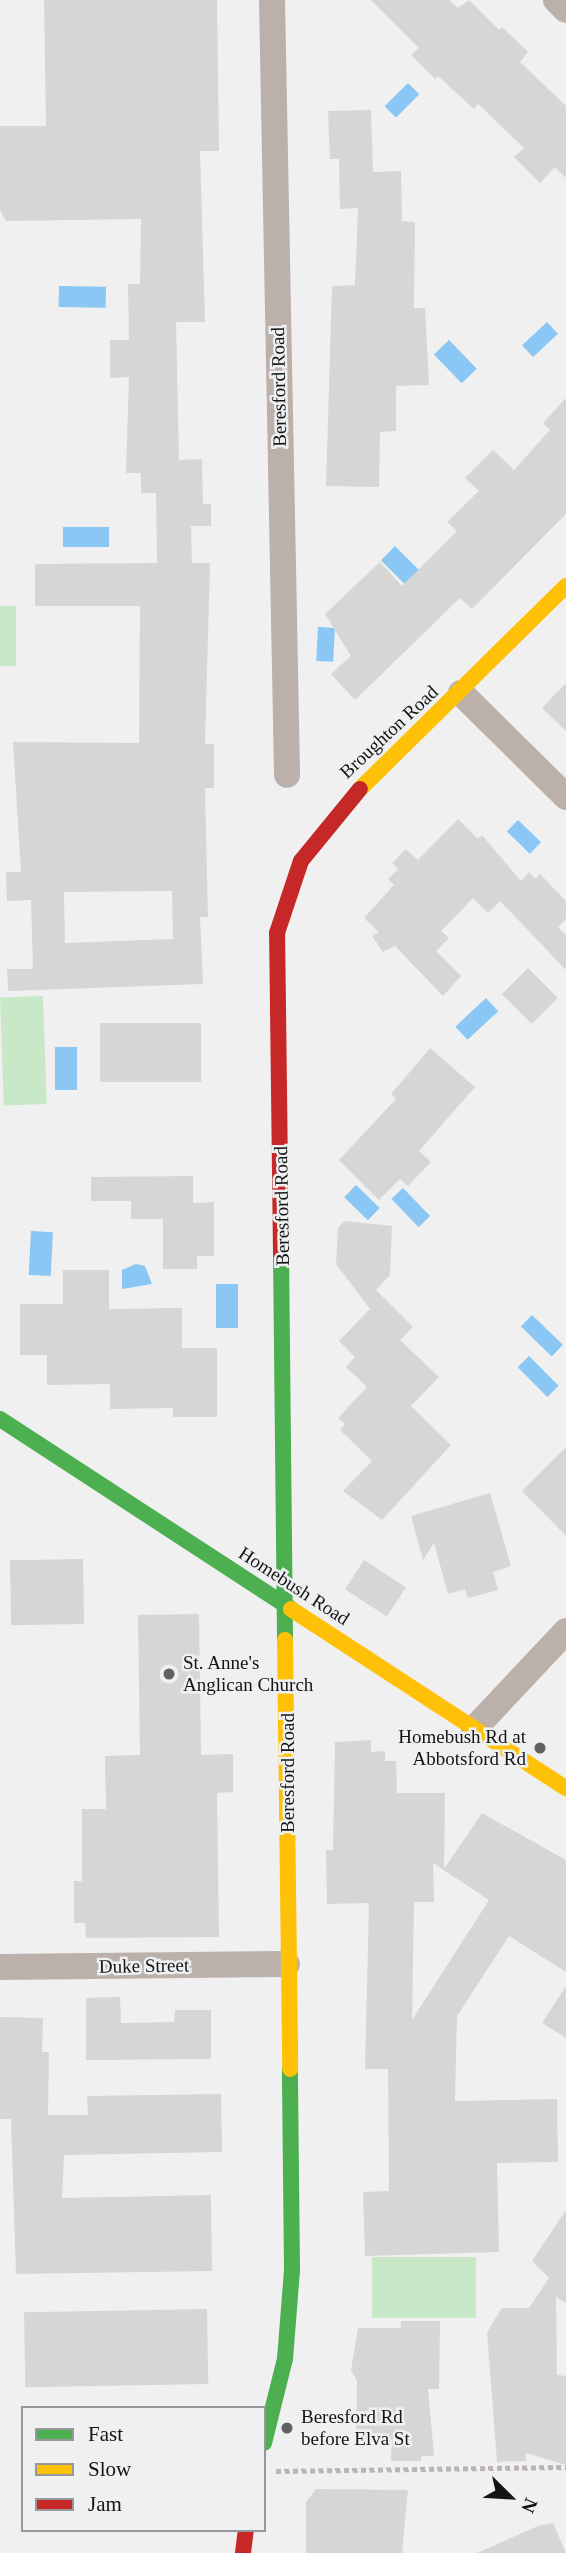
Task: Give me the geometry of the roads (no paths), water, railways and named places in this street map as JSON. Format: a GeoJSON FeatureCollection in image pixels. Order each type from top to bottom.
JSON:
{"type":"FeatureCollection","features":[{"type":"Feature","properties":{"kind":"main road","name":"Broughton Road"},"geometry":{"type":"LineString","coordinates":[[277,933],[302,861],[332,817],[461,693],[566,586]]}},
{"type":"Feature","properties":{"kind":"main road","name":"Beresford Road"},"geometry":{"type":"LineString","coordinates":[[266,2433],[291,2314],[287,1964],[288,1605],[277,933]]}},
{"type":"Feature","properties":{"kind":"main road","name":"Homebush Road"},"geometry":{"type":"LineString","coordinates":[[0,1419],[566,1788]]}},
{"type":"Feature","properties":{"kind":"main road"},"geometry":{"type":"LineString","coordinates":[[243,2553],[246,2532]]}},
{"type":"Feature","properties":{"kind":"street","name":"Beresford Road"},"geometry":{"type":"LineString","coordinates":[[272,0],[287,775]]}},
{"type":"Feature","properties":{"kind":"street"},"geometry":{"type":"LineString","coordinates":[[556,0],[566,10]]}},
{"type":"Feature","properties":{"kind":"street"},"geometry":{"type":"LineString","coordinates":[[461,693],[566,797]]}},
{"type":"Feature","properties":{"kind":"street"},"geometry":{"type":"LineString","coordinates":[[474,1729],[566,1631]]}},
{"type":"Feature","properties":{"kind":"street","name":"Duke Street"},"geometry":{"type":"LineString","coordinates":[[0,1968],[287,1964]]}},
{"type":"Feature","properties":{"kind":"water"},"geometry":{"type":"Polygon","coordinates":[[[408,83],[419,94],[396,118],[385,106],[408,83]]]}},
{"type":"Feature","properties":{"kind":"water"},"geometry":{"type":"Polygon","coordinates":[[[59,286],[106,287],[106,308],[59,307],[59,286]]]}},
{"type":"Feature","properties":{"kind":"water"},"geometry":{"type":"Polygon","coordinates":[[[547,322],[558,334],[533,357],[522,345],[547,322]]]}},
{"type":"Feature","properties":{"kind":"water"},"geometry":{"type":"Polygon","coordinates":[[[449,340],[477,369],[462,383],[434,355],[449,340]]]}},
{"type":"Feature","properties":{"kind":"water"},"geometry":{"type":"Polygon","coordinates":[[[63,527],[109,527],[109,547],[63,547],[63,527]]]}},
{"type":"Feature","properties":{"kind":"water"},"geometry":{"type":"Polygon","coordinates":[[[395,546],[423,574],[409,588],[381,560],[395,546]]]}},
{"type":"Feature","properties":{"kind":"water"},"geometry":{"type":"Polygon","coordinates":[[[318,627],[335,628],[333,662],[316,661],[318,627]]]}},
{"type":"Feature","properties":{"kind":"water"},"geometry":{"type":"Polygon","coordinates":[[[518,820],[541,842],[530,854],[507,832],[518,820]]]}},
{"type":"Feature","properties":{"kind":"water"},"geometry":{"type":"Polygon","coordinates":[[[486,998],[498,1011],[468,1040],[455,1027],[486,998]]]}},
{"type":"Feature","properties":{"kind":"water"},"geometry":{"type":"Polygon","coordinates":[[[55,1047],[77,1047],[77,1090],[55,1090],[55,1047]]]}},
{"type":"Feature","properties":{"kind":"water"},"geometry":{"type":"Polygon","coordinates":[[[356,1185],[380,1208],[368,1220],[344,1197],[356,1185]]]}},
{"type":"Feature","properties":{"kind":"water"},"geometry":{"type":"Polygon","coordinates":[[[403,1188],[430,1216],[419,1227],[391,1199],[403,1188]]]}},
{"type":"Feature","properties":{"kind":"water"},"geometry":{"type":"Polygon","coordinates":[[[31,1231],[53,1232],[51,1276],[29,1275],[31,1231]]]}},
{"type":"Feature","properties":{"kind":"water"},"geometry":{"type":"Polygon","coordinates":[[[136,1264],[145,1266],[152,1284],[122,1289],[122,1270],[136,1264]]]}},
{"type":"Feature","properties":{"kind":"water"},"geometry":{"type":"Polygon","coordinates":[[[216,1284],[238,1284],[238,1328],[216,1328],[216,1284]]]}},
{"type":"Feature","properties":{"kind":"water"},"geometry":{"type":"Polygon","coordinates":[[[532,1315],[563,1345],[552,1356],[521,1327],[532,1315]]]}},
{"type":"Feature","properties":{"kind":"water"},"geometry":{"type":"Polygon","coordinates":[[[529,1356],[559,1386],[547,1397],[518,1367],[529,1356]]]}},
{"type":"Feature","properties":{"kind":"place","name":"St. Anne's Anglican Church"},"geometry":{"type":"Point","coordinates":[169,1674]}},
{"type":"Feature","properties":{"kind":"place","name":"Homebush Rd at Abbotsford Rd"},"geometry":{"type":"Point","coordinates":[540,1748]}},
{"type":"Feature","properties":{"kind":"place","name":"Beresford Rd before Elva St"},"geometry":{"type":"Point","coordinates":[287,2428]}}]}
